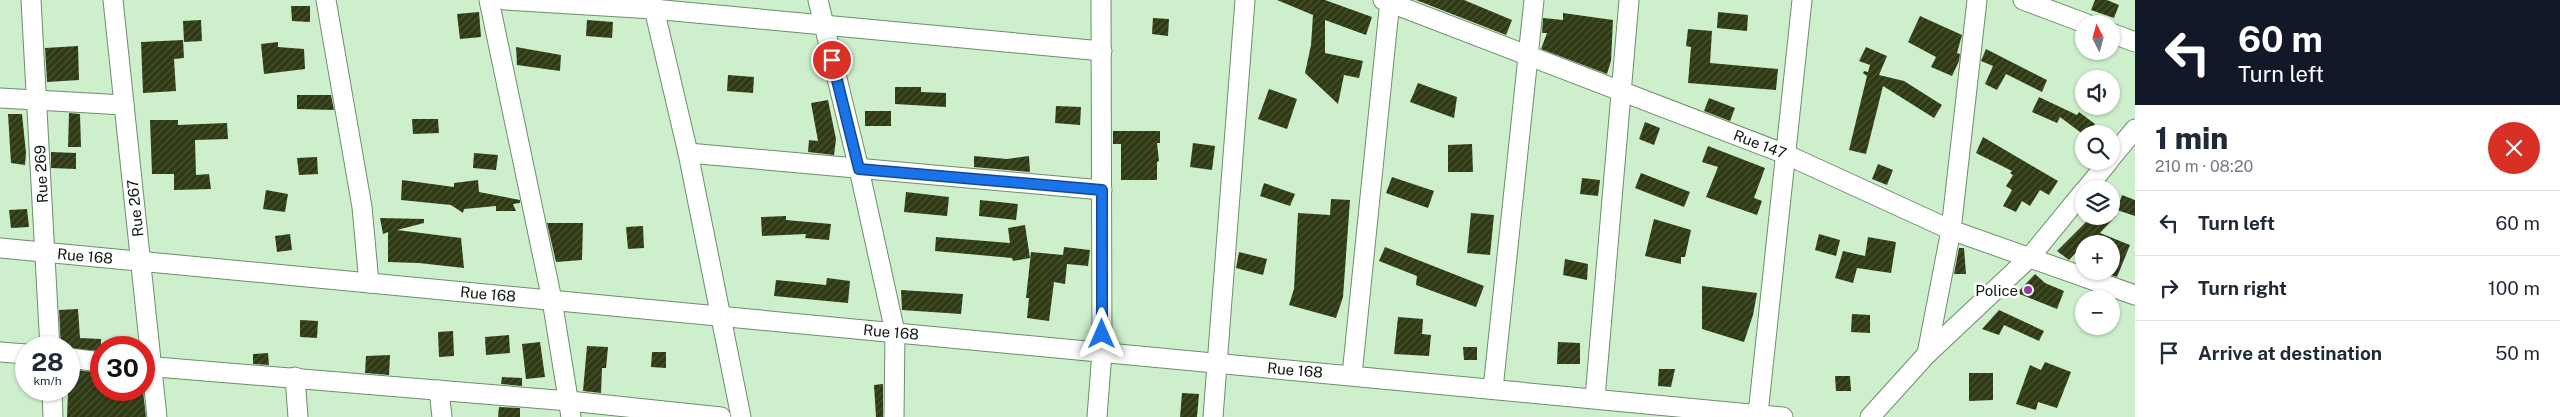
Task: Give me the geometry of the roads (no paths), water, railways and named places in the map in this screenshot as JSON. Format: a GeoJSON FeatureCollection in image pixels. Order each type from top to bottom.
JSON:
{"type":"FeatureCollection","features":[{"type":"Feature","properties":{"kind":"street","name":"Rue 269"},"geometry":{"type":"LineString","coordinates":[[31,0],[49,336]]}},
{"type":"Feature","properties":{"kind":"street","name":"Rue 267"},"geometry":{"type":"LineString","coordinates":[[113,0],[141,262],[146,336]]}},
{"type":"Feature","properties":{"kind":"street"},"geometry":{"type":"LineString","coordinates":[[326,0],[362,207],[369,283]]}},
{"type":"Feature","properties":{"kind":"street"},"geometry":{"type":"LineString","coordinates":[[489,0],[552,300],[570,409]]}},
{"type":"Feature","properties":{"kind":"street"},"geometry":{"type":"LineString","coordinates":[[506,0],[652,4],[823,24],[1102,51]]}},
{"type":"Feature","properties":{"kind":"street"},"geometry":{"type":"LineString","coordinates":[[818,0],[859,169],[895,332],[894,417]]}},
{"type":"Feature","properties":{"kind":"street"},"geometry":{"type":"LineString","coordinates":[[1097,417],[1102,352],[1102,0]]}},
{"type":"Feature","properties":{"kind":"street"},"geometry":{"type":"LineString","coordinates":[[1214,417],[1245,0]]}},
{"type":"Feature","properties":{"kind":"street"},"geometry":{"type":"LineString","coordinates":[[1493,389],[1534,0]]}},
{"type":"Feature","properties":{"kind":"street"},"geometry":{"type":"LineString","coordinates":[[1595,398],[1629,0]]}},
{"type":"Feature","properties":{"kind":"street"},"geometry":{"type":"LineString","coordinates":[[1758,414],[1802,0]]}},
{"type":"Feature","properties":{"kind":"street"},"geometry":{"type":"LineString","coordinates":[[1927,354],[1951,230],[1976,0]]}},
{"type":"Feature","properties":{"kind":"street"},"geometry":{"type":"LineString","coordinates":[[2023,0],[2075,20]]}},
{"type":"Feature","properties":{"kind":"street"},"geometry":{"type":"LineString","coordinates":[[1352,375],[1387,1]]}},
{"type":"Feature","properties":{"kind":"street","name":"Rue 147"},"geometry":{"type":"LineString","coordinates":[[1387,1],[1786,154],[1951,230],[2135,295]]}},
{"type":"Feature","properties":{"kind":"street"},"geometry":{"type":"LineString","coordinates":[[652,4],[688,154],[741,417]]}},
{"type":"Feature","properties":{"kind":"street"},"geometry":{"type":"LineString","coordinates":[[2120,36],[2135,42]]}},
{"type":"Feature","properties":{"kind":"street"},"geometry":{"type":"LineString","coordinates":[[0,98],[37,102],[124,105]]}},
{"type":"Feature","properties":{"kind":"street"},"geometry":{"type":"LineString","coordinates":[[2120,147],[2135,129]]}},
{"type":"Feature","properties":{"kind":"street"},"geometry":{"type":"LineString","coordinates":[[688,154],[1102,190]]}},
{"type":"Feature","properties":{"kind":"street"},"geometry":{"type":"LineString","coordinates":[[2093,180],[2102,170]]}},
{"type":"Feature","properties":{"kind":"street"},"geometry":{"type":"LineString","coordinates":[[1870,417],[1927,354],[2030,257],[2075,202]]}},
{"type":"Feature","properties":{"kind":"street","name":"Rue 168"},"geometry":{"type":"LineString","coordinates":[[0,248],[1782,417]]}},
{"type":"Feature","properties":{"kind":"street"},"geometry":{"type":"LineString","coordinates":[[0,352],[15,353]]}},
{"type":"Feature","properties":{"kind":"street"},"geometry":{"type":"LineString","coordinates":[[155,367],[439,390],[570,409],[722,417]]}},
{"type":"Feature","properties":{"kind":"street"},"geometry":{"type":"LineString","coordinates":[[295,378],[298,417]]}},
{"type":"Feature","properties":{"kind":"street"},"geometry":{"type":"LineString","coordinates":[[439,390],[442,417]]}},
{"type":"Feature","properties":{"kind":"street"},"geometry":{"type":"LineString","coordinates":[[52,401],[53,417]]}},
{"type":"Feature","properties":{"kind":"street","name":"Rue 267"},"geometry":{"type":"LineString","coordinates":[[154,401],[157,417]]}},
{"type":"Feature","properties":{"kind":"place","name":"Police"},"geometry":{"type":"Point","coordinates":[2028,290]}}]}
